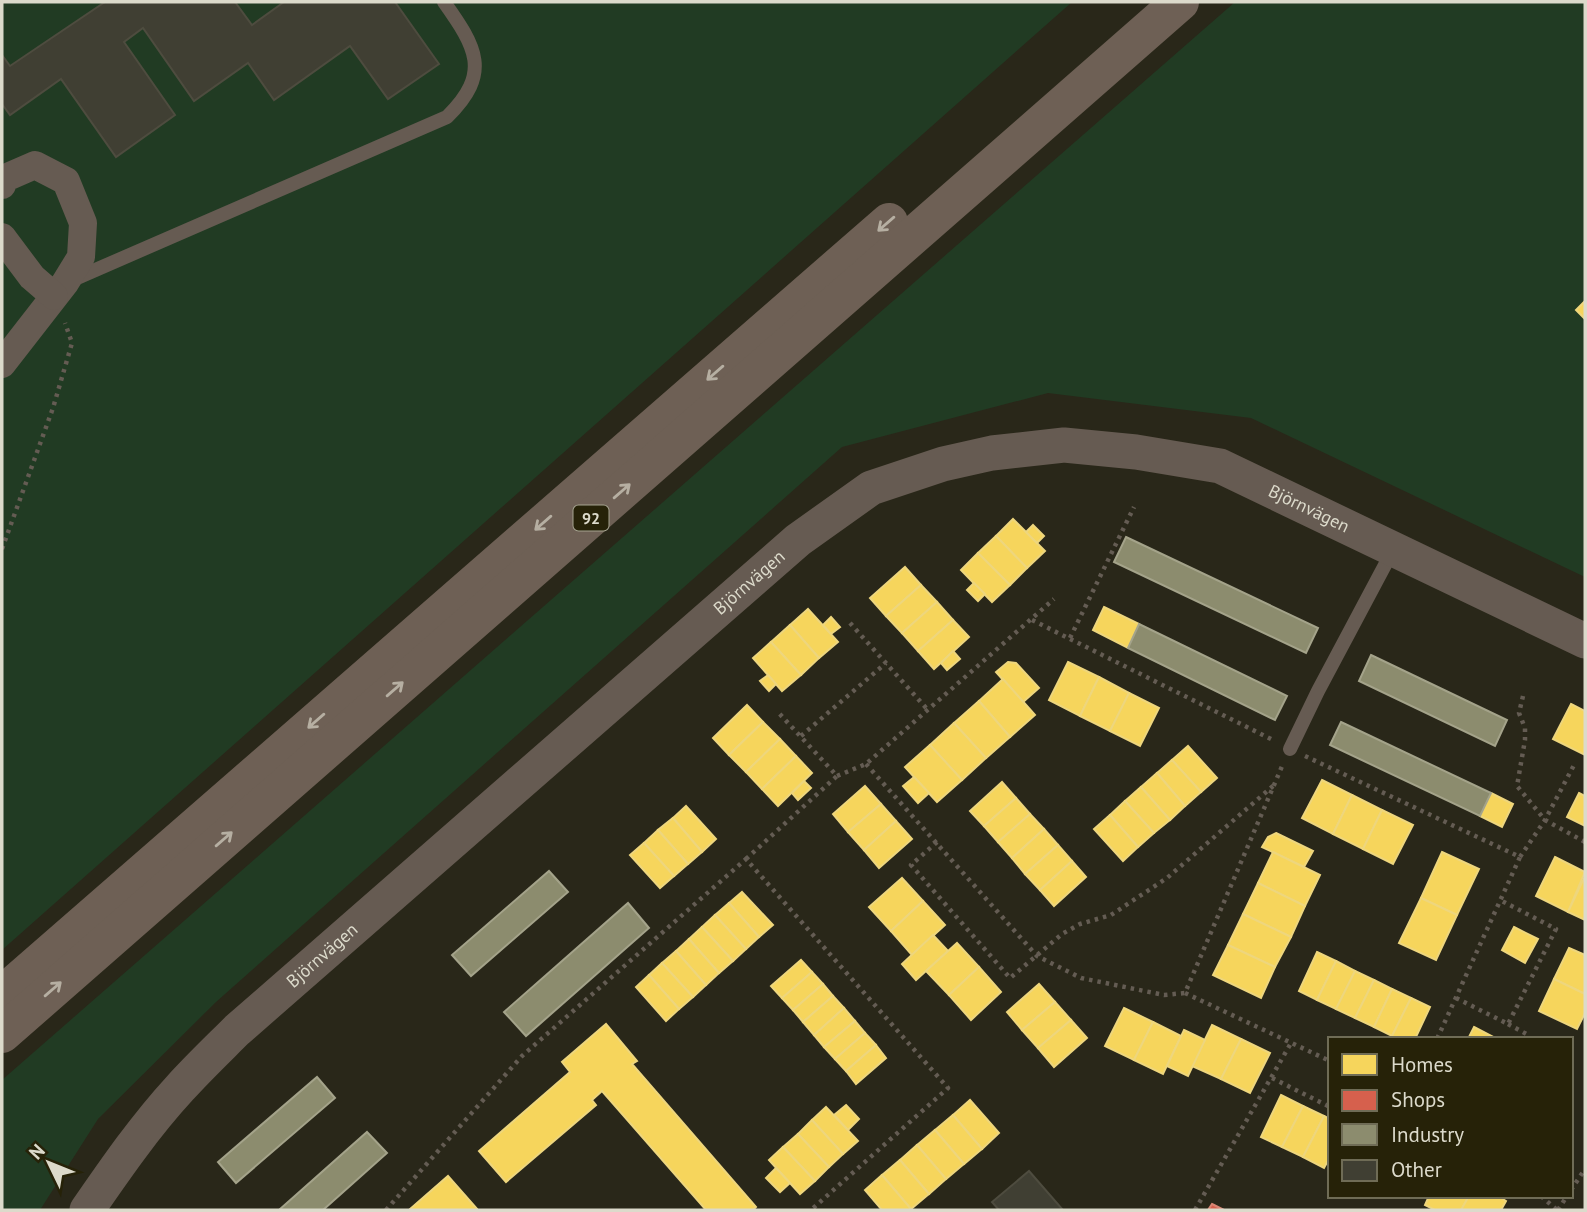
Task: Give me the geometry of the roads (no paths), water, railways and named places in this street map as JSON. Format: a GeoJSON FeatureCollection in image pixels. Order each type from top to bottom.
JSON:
{"type":"FeatureCollection","features":[{"type":"Feature","properties":{"kind":"highway","name":"92"},"geometry":{"type":"LineString","coordinates":[[2,995],[1141,2]]}},
{"type":"Feature","properties":{"kind":"highway","name":"92"},"geometry":{"type":"LineString","coordinates":[[2,1034],[1180,2]]}},
{"type":"Feature","properties":{"kind":"street"},"geometry":{"type":"LineString","coordinates":[[2,185],[4,179],[35,165],[66,181],[83,223],[80,257],[60,290],[2,364]]}},
{"type":"Feature","properties":{"kind":"street"},"geometry":{"type":"LineString","coordinates":[[2,236],[32,277],[60,290]]}},
{"type":"Feature","properties":{"kind":"street","name":"Björnvägen"},"geometry":{"type":"LineString","coordinates":[[87,1210],[124,1157],[180,1088],[237,1030],[798,540],[871,488],[943,464],[992,453],[1064,445],[1136,452],[1220,466],[1585,641]]}},
{"type":"Feature","properties":{"kind":"lane"},"geometry":{"type":"LineString","coordinates":[[60,290],[447,117],[465,100],[477,65],[468,34],[444,2]]}},
{"type":"Feature","properties":{"kind":"lane"},"geometry":{"type":"LineString","coordinates":[[1290,748],[1393,550]]}}]}
